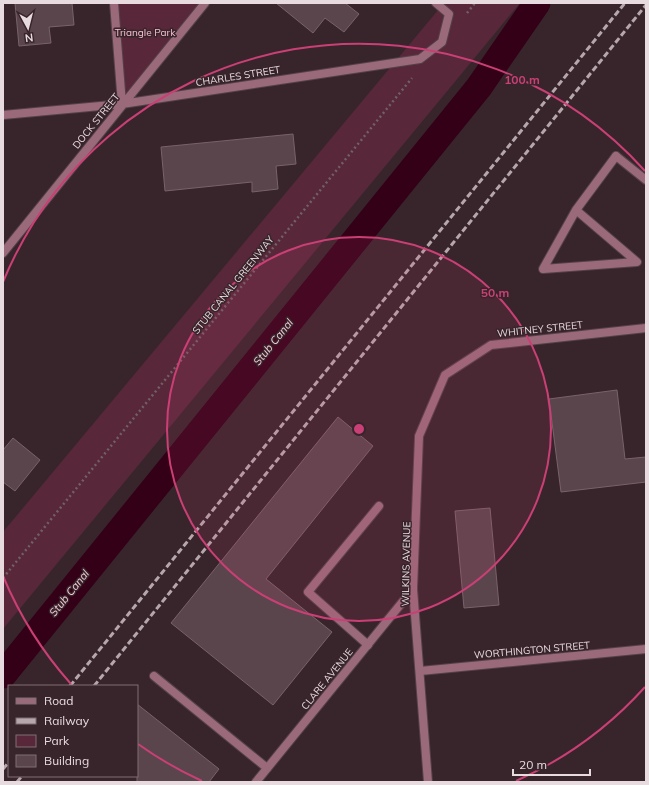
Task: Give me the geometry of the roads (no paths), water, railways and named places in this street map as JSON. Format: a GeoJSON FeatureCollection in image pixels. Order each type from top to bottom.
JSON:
{"type":"FeatureCollection","features":[{"type":"Feature","properties":{"kind":"street"},"geometry":{"type":"LineString","coordinates":[[114,3],[122,104]]}},
{"type":"Feature","properties":{"kind":"street","name":"DOCK STREET"},"geometry":{"type":"LineString","coordinates":[[3,252],[205,3]]}},
{"type":"Feature","properties":{"kind":"street","name":"CHARLES STREET"},"geometry":{"type":"LineString","coordinates":[[3,115],[122,104],[420,59],[442,42],[448,14],[436,3]]}},
{"type":"Feature","properties":{"kind":"street"},"geometry":{"type":"LineString","coordinates":[[576,210],[637,262],[543,269],[576,210],[616,156],[646,180]]}},
{"type":"Feature","properties":{"kind":"street","name":"WHITNEY STREET"},"geometry":{"type":"LineString","coordinates":[[445,376],[491,345],[646,328]]}},
{"type":"Feature","properties":{"kind":"street","name":"WILKINS AVENUE"},"geometry":{"type":"LineString","coordinates":[[428,782],[414,589],[419,436],[445,376]]}},
{"type":"Feature","properties":{"kind":"street"},"geometry":{"type":"LineString","coordinates":[[368,645],[308,592],[379,506]]}},
{"type":"Feature","properties":{"kind":"street","name":"CLARE AVENUE"},"geometry":{"type":"LineString","coordinates":[[256,782],[414,589]]}},
{"type":"Feature","properties":{"kind":"street","name":"WORTHINGTON STREET"},"geometry":{"type":"LineString","coordinates":[[420,671],[646,649]]}},
{"type":"Feature","properties":{"kind":"street"},"geometry":{"type":"LineString","coordinates":[[154,676],[267,768]]}},
{"type":"Feature","properties":{"kind":"waterway","name":"Stub Canal"},"geometry":{"type":"LineString","coordinates":[[3,675],[479,87],[537,3]]}},
{"type":"Feature","properties":{"kind":"railway"},"geometry":{"type":"LineString","coordinates":[[71,685],[625,3]]}},
{"type":"Feature","properties":{"kind":"railway"},"geometry":{"type":"LineString","coordinates":[[95,685],[646,5]]}},
{"type":"Feature","properties":{"kind":"railway"},"geometry":{"type":"LineString","coordinates":[[3,769],[8,763]]}},
{"type":"Feature","properties":{"kind":"railway"},"geometry":{"type":"LineString","coordinates":[[17,782],[21,777]]}},
{"type":"Feature","properties":{"kind":"park label","name":"Triangle Park"},"geometry":{"type":"Point","coordinates":[145,32]}}]}
